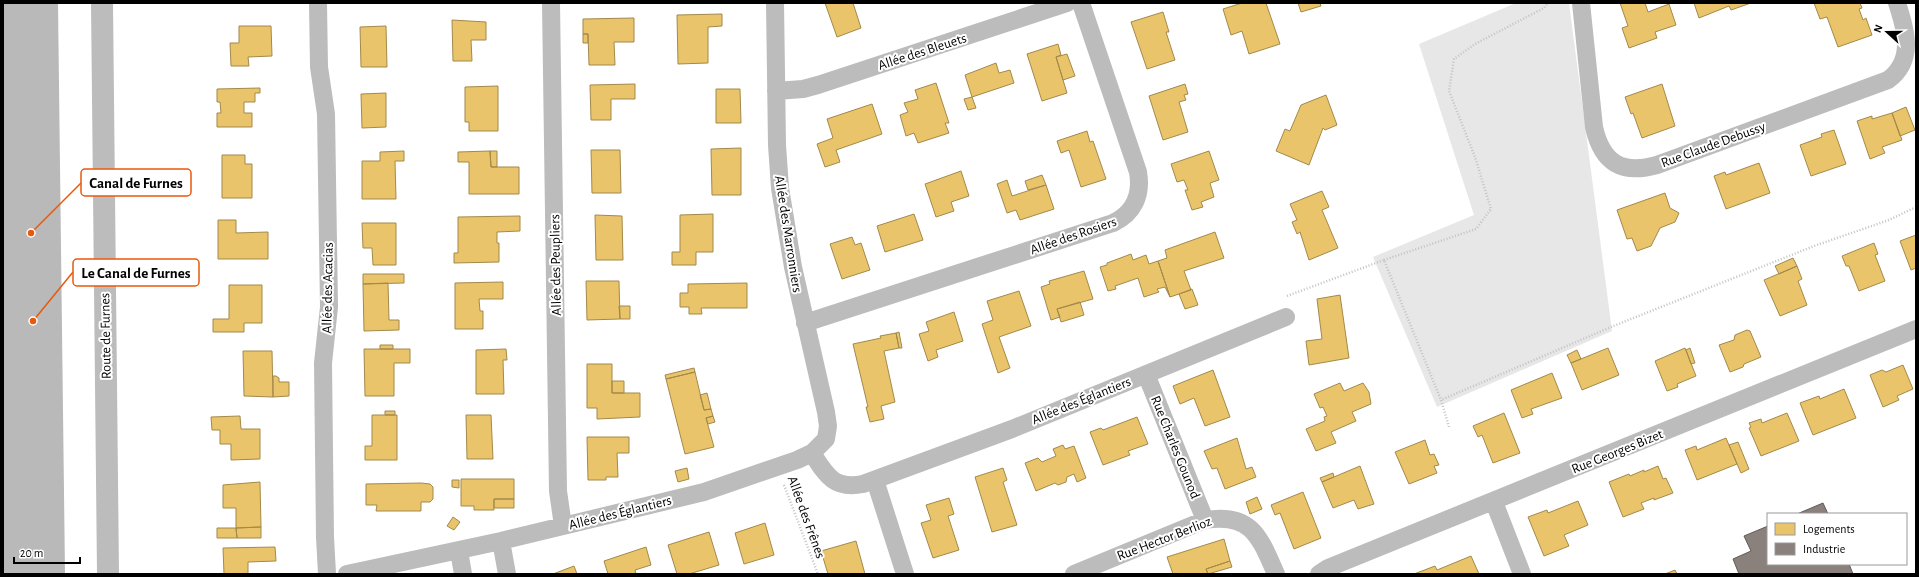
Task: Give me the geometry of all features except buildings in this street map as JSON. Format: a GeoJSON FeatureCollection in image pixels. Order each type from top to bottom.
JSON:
{"type":"FeatureCollection","features":[{"type":"Feature","properties":{"kind":"main road","name":"Route de Furnes"},"geometry":{"type":"LineString","coordinates":[[102,3],[108,574]]}},
{"type":"Feature","properties":{"kind":"street","name":"Allée des Acacias"},"geometry":{"type":"LineString","coordinates":[[318,3],[319,67],[326,114],[329,307],[324,368],[325,542],[327,574]]}},
{"type":"Feature","properties":{"kind":"street","name":"Allée des Peupliers"},"geometry":{"type":"LineString","coordinates":[[552,3],[558,491],[563,526]]}},
{"type":"Feature","properties":{"kind":"street","name":"Allée des Bleuets"},"geometry":{"type":"LineString","coordinates":[[776,91],[803,89],[818,86],[1067,3]]}},
{"type":"Feature","properties":{"kind":"street","name":"Allée des Rosiers"},"geometry":{"type":"LineString","coordinates":[[805,323],[1113,222],[1127,215],[1135,203],[1138,195],[1138,172],[1081,3]]}},
{"type":"Feature","properties":{"kind":"street","name":"Rue Claude Debussy"},"geometry":{"type":"LineString","coordinates":[[1581,3],[1594,127],[1598,143],[1602,151],[1612,161],[1618,165],[1632,169],[1657,165],[1888,80],[1898,70],[1906,49],[1905,26],[1897,3]]}},
{"type":"Feature","properties":{"kind":"street","name":"Allée des Marronniers"},"geometry":{"type":"LineString","coordinates":[[775,4],[776,91],[780,188],[793,267],[828,426],[826,439],[812,453]]}},
{"type":"Feature","properties":{"kind":"street","name":"Allée des Églantiers"},"geometry":{"type":"LineString","coordinates":[[347,574],[459,551],[704,492],[812,453],[825,473],[833,481],[840,484],[857,485],[875,480],[1012,429],[1286,317]]}},
{"type":"Feature","properties":{"kind":"street","name":"Rue Georges Bizet"},"geometry":{"type":"LineString","coordinates":[[1319,574],[1328,568],[1494,502],[1916,329]]}},
{"type":"Feature","properties":{"kind":"street","name":"Rue Charles Gounod"},"geometry":{"type":"LineString","coordinates":[[1146,374],[1205,520]]}},
{"type":"Feature","properties":{"kind":"street"},"geometry":{"type":"LineString","coordinates":[[875,480],[905,574]]}},
{"type":"Feature","properties":{"kind":"street"},"geometry":{"type":"LineString","coordinates":[[1494,502],[1522,574]]}},
{"type":"Feature","properties":{"kind":"street","name":"Rue Hector Berlioz"},"geometry":{"type":"LineString","coordinates":[[1074,574],[1205,520],[1220,518],[1234,520],[1253,530],[1260,539],[1276,574]]}},
{"type":"Feature","properties":{"kind":"street"},"geometry":{"type":"LineString","coordinates":[[501,541],[507,574]]}},
{"type":"Feature","properties":{"kind":"street"},"geometry":{"type":"LineString","coordinates":[[459,551],[463,574]]}},
{"type":"Feature","properties":{"kind":"path"},"geometry":{"type":"LineString","coordinates":[[1283,298],[1384,260],[1476,229],[1491,209],[1475,157],[1450,91],[1454,59],[1475,44],[1544,8],[1548,3]]}},
{"type":"Feature","properties":{"kind":"path"},"geometry":{"type":"LineString","coordinates":[[1441,400],[1611,327],[1814,246],[1889,220],[1916,207]]}},
{"type":"Feature","properties":{"kind":"path"},"geometry":{"type":"LineString","coordinates":[[1384,260],[1441,400],[1449,427]]}},
{"type":"Feature","properties":{"kind":"path","name":"Allée des Frênes"},"geometry":{"type":"LineString","coordinates":[[778,466],[818,574]]}},
{"type":"Feature","properties":{"kind":"shaded area"},"geometry":{"type":"Polygon","coordinates":[[[3,3],[58,3],[65,574],[4,574],[3,3]]]}},
{"type":"Feature","properties":{"kind":"shaded area"},"geometry":{"type":"Polygon","coordinates":[[[1516,3],[1569,3],[1612,331],[1437,407],[1373,257],[1474,215],[1419,44],[1516,3]]]}},
{"type":"Feature","properties":{"kind":"place","name":"Canal de Furnes"},"geometry":{"type":"Point","coordinates":[31,233]}},
{"type":"Feature","properties":{"kind":"place","name":"Le Canal de Furnes"},"geometry":{"type":"Point","coordinates":[33,321]}}]}
